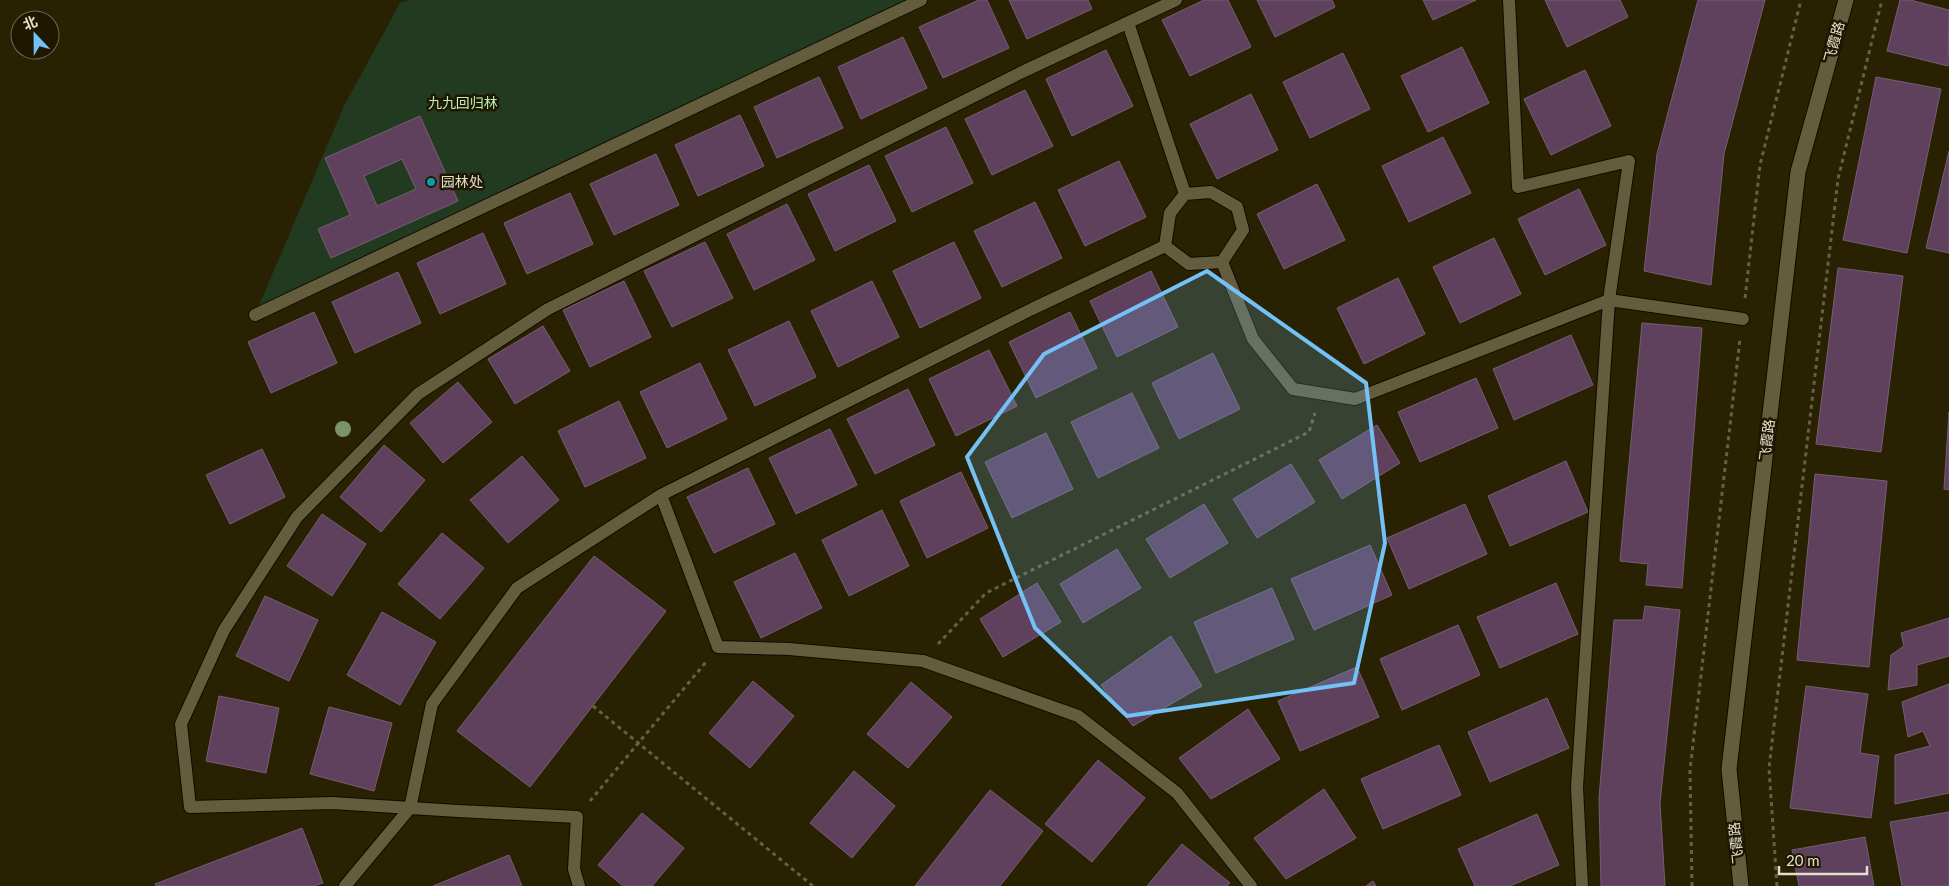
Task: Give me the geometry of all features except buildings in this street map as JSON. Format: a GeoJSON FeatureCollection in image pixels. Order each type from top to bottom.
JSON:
{"type":"FeatureCollection","features":[{"type":"Feature","properties":{"kind":"main road","name":"飞霞路"},"geometry":{"type":"LineString","coordinates":[[1741,886],[1729,769],[1797,182],[1846,0]]}},
{"type":"Feature","properties":{"kind":"lane"},"geometry":{"type":"LineString","coordinates":[[255,315],[922,0]]}},
{"type":"Feature","properties":{"kind":"lane"},"geometry":{"type":"LineString","coordinates":[[579,886],[574,869],[577,817],[332,803],[190,807],[181,724],[224,630],[297,516],[418,394],[548,309],[1011,78],[1176,0]]}},
{"type":"Feature","properties":{"kind":"lane"},"geometry":{"type":"LineString","coordinates":[[1509,0],[1518,187],[1629,161],[1608,300],[1577,787],[1582,886]]}},
{"type":"Feature","properties":{"kind":"lane"},"geometry":{"type":"LineString","coordinates":[[1128,23],[1185,194]]}},
{"type":"Feature","properties":{"kind":"lane"},"geometry":{"type":"LineString","coordinates":[[1165,246],[1170,213],[1185,194],[1211,192],[1237,207],[1243,230],[1222,262]]}},
{"type":"Feature","properties":{"kind":"lane"},"geometry":{"type":"LineString","coordinates":[[1165,246],[1189,264],[1222,262]]}},
{"type":"Feature","properties":{"kind":"lane"},"geometry":{"type":"LineString","coordinates":[[345,886],[410,808],[432,704],[517,588],[661,495],[1032,309],[1165,246]]}},
{"type":"Feature","properties":{"kind":"lane"},"geometry":{"type":"LineString","coordinates":[[1222,262],[1253,339],[1293,390],[1355,399],[1608,300],[1742,319]]}},
{"type":"Feature","properties":{"kind":"lane"},"geometry":{"type":"LineString","coordinates":[[661,495],[718,648],[789,649],[923,661],[1078,716],[1177,793],[1251,886]]}},
{"type":"Feature","properties":{"kind":"path"},"geometry":{"type":"LineString","coordinates":[[1692,886],[1690,770],[1760,165],[1802,0]]}},
{"type":"Feature","properties":{"kind":"path"},"geometry":{"type":"LineString","coordinates":[[1777,886],[1769,768],[1835,198],[1882,0]]}},
{"type":"Feature","properties":{"kind":"path"},"geometry":{"type":"LineString","coordinates":[[923,661],[986,593],[1309,432],[1322,394]]}},
{"type":"Feature","properties":{"kind":"path"},"geometry":{"type":"LineString","coordinates":[[577,817],[718,648]]}},
{"type":"Feature","properties":{"kind":"path"},"geometry":{"type":"LineString","coordinates":[[593,706],[813,886]]}},
{"type":"Feature","properties":{"kind":"highlighted area"},"geometry":{"type":"Polygon","coordinates":[[[1207,271],[1366,383],[1385,543],[1354,683],[1127,716],[1035,628],[967,457],[1044,354],[1207,271]]]}},
{"type":"Feature","properties":{"kind":"green space","name":"九九回归林"},"geometry":{"type":"Polygon","coordinates":[[[408,0],[921,0],[255,315],[344,106],[400,3],[408,0]]]}},
{"type":"Feature","properties":{"kind":"place","name":"园林处"},"geometry":{"type":"Point","coordinates":[431,182]}}]}
